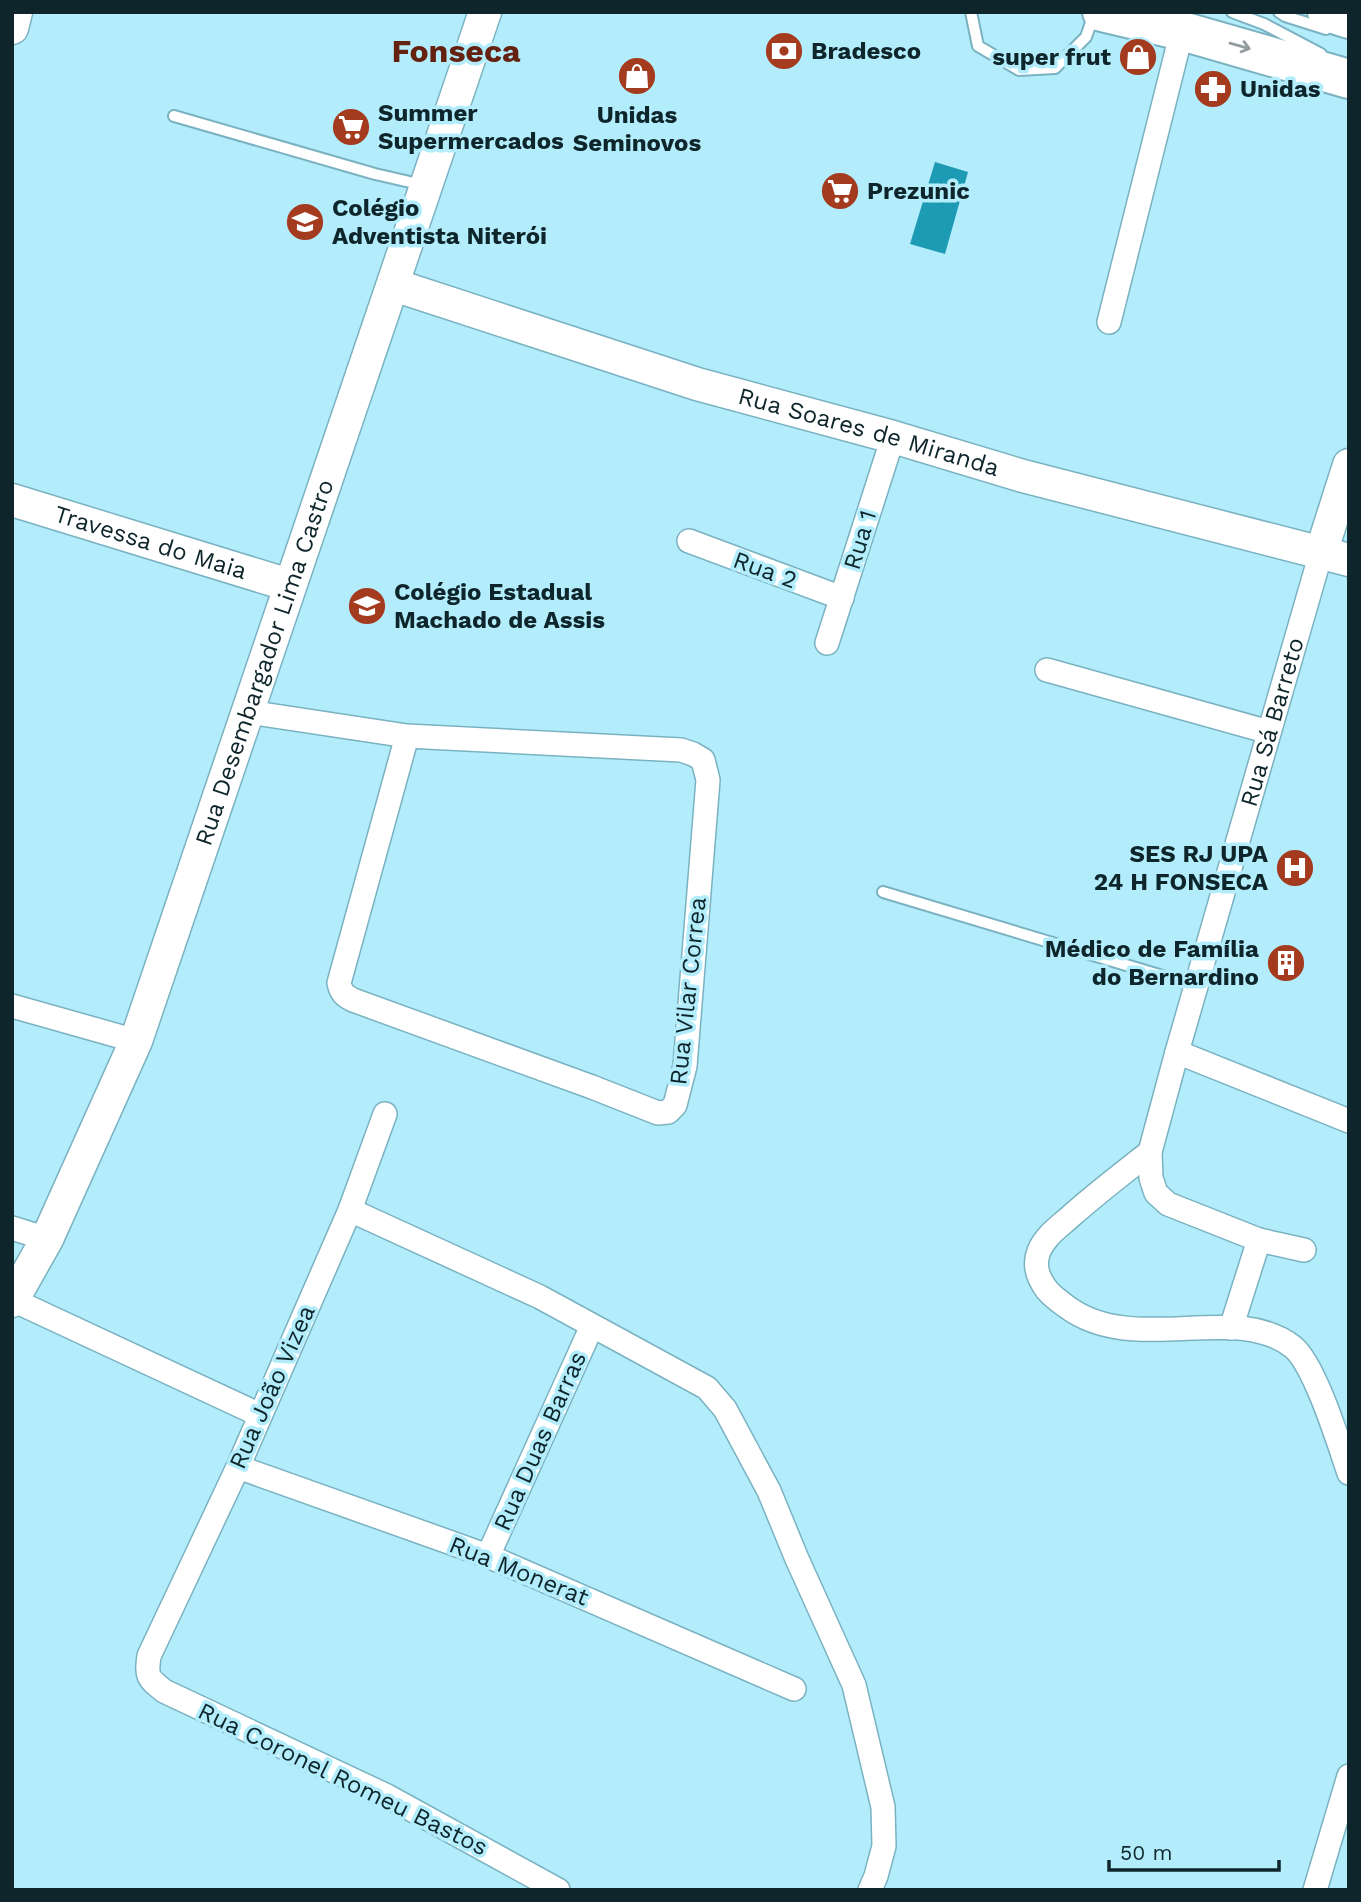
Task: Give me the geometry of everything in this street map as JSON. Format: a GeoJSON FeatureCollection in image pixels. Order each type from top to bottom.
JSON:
{"type":"FeatureCollection","features":[{"type":"Feature","properties":{"kind":"highway"},"geometry":{"type":"LineString","coordinates":[[1102,12],[1341,68]]}},
{"type":"Feature","properties":{"kind":"main road"},"geometry":{"type":"LineString","coordinates":[[12,28],[16,12]]}},
{"type":"Feature","properties":{"kind":"main road","name":"Rua Desembargador Lima Castro"},"geometry":{"type":"LineString","coordinates":[[12,1301],[47,1239],[136,1041],[485,12]]}},
{"type":"Feature","properties":{"kind":"main road","name":"Rua Soares de Miranda"},"geometry":{"type":"LineString","coordinates":[[394,285],[697,384],[894,437],[1023,476],[1335,557]]}},
{"type":"Feature","properties":{"kind":"main road","name":"Rua Sá Barreto"},"geometry":{"type":"LineString","coordinates":[[1335,557],[1349,464]]}},
{"type":"Feature","properties":{"kind":"main road","name":"Travessa do Maia"},"geometry":{"type":"LineString","coordinates":[[12,500],[289,585]]}},
{"type":"Feature","properties":{"kind":"street"},"geometry":{"type":"LineString","coordinates":[[1110,322],[1182,31]]}},
{"type":"Feature","properties":{"kind":"street","name":"Rua 1"},"geometry":{"type":"LineString","coordinates":[[827,643],[894,437]]}},
{"type":"Feature","properties":{"kind":"street","name":"Rua 2"},"geometry":{"type":"LineString","coordinates":[[689,541],[842,598]]}},
{"type":"Feature","properties":{"kind":"street","name":"Rua Sá Barreto"},"geometry":{"type":"LineString","coordinates":[[1304,1250],[1259,1240],[1168,1204],[1156,1193],[1151,1178],[1150,1153],[1269,732],[1335,557]]}},
{"type":"Feature","properties":{"kind":"street"},"geometry":{"type":"LineString","coordinates":[[1047,670],[1269,732]]}},
{"type":"Feature","properties":{"kind":"street","name":"Rua Vilar Correa"},"geometry":{"type":"LineString","coordinates":[[248,712],[407,736],[681,750],[703,761],[708,780],[685,1066],[675,1105],[668,1112],[658,1113],[344,996],[339,984],[407,736]]}},
{"type":"Feature","properties":{"kind":"street"},"geometry":{"type":"LineString","coordinates":[[12,1006],[136,1041]]}},
{"type":"Feature","properties":{"kind":"street"},"geometry":{"type":"LineString","coordinates":[[1177,1052],[1349,1121]]}},
{"type":"Feature","properties":{"kind":"street","name":"Rua João Vizea"},"geometry":{"type":"LineString","coordinates":[[149,1656],[238,1467],[350,1210],[385,1114]]}},
{"type":"Feature","properties":{"kind":"street"},"geometry":{"type":"LineString","coordinates":[[1150,1153],[1104,1187],[1045,1240],[1038,1253],[1036,1266],[1039,1279],[1052,1295],[1074,1312],[1102,1325],[1148,1330],[1231,1328],[1258,1330],[1277,1336],[1296,1349],[1312,1375],[1349,1473]]}},
{"type":"Feature","properties":{"kind":"street"},"geometry":{"type":"LineString","coordinates":[[350,1210],[540,1297],[707,1388],[725,1409],[768,1491],[854,1685],[883,1807],[884,1846],[870,1890]]}},
{"type":"Feature","properties":{"kind":"street"},"geometry":{"type":"LineString","coordinates":[[12,1228],[47,1239]]}},
{"type":"Feature","properties":{"kind":"street"},"geometry":{"type":"LineString","coordinates":[[1231,1328],[1259,1240]]}},
{"type":"Feature","properties":{"kind":"street"},"geometry":{"type":"LineString","coordinates":[[12,1301],[260,1415]]}},
{"type":"Feature","properties":{"kind":"street","name":"Rua Duas Barras"},"geometry":{"type":"LineString","coordinates":[[488,1556],[592,1326]]}},
{"type":"Feature","properties":{"kind":"street","name":"Rua Monerat"},"geometry":{"type":"LineString","coordinates":[[238,1467],[488,1556],[794,1689]]}},
{"type":"Feature","properties":{"kind":"street","name":"Rua Coronel Romeu Bastos"},"geometry":{"type":"LineString","coordinates":[[149,1656],[146,1671],[150,1679],[164,1691],[387,1796],[558,1890]]}},
{"type":"Feature","properties":{"kind":"street"},"geometry":{"type":"LineString","coordinates":[[1315,1890],[1349,1776]]}},
{"type":"Feature","properties":{"kind":"lane"},"geometry":{"type":"LineString","coordinates":[[971,12],[978,46],[1019,70],[1055,68],[1086,37],[1094,12]]}},
{"type":"Feature","properties":{"kind":"lane"},"geometry":{"type":"LineString","coordinates":[[1232,12],[1264,24],[1341,68]]}},
{"type":"Feature","properties":{"kind":"lane"},"geometry":{"type":"LineString","coordinates":[[1279,12],[1285,16],[1338,21]]}},
{"type":"Feature","properties":{"kind":"lane"},"geometry":{"type":"LineString","coordinates":[[174,116],[375,174],[425,185]]}},
{"type":"Feature","properties":{"kind":"lane"},"geometry":{"type":"LineString","coordinates":[[883,892],[1196,986]]}},
{"type":"Feature","properties":{"kind":"water"},"geometry":{"type":"Polygon","coordinates":[[[935,162],[968,172],[945,254],[910,244],[935,162]]]}},
{"type":"Feature","properties":{"kind":"place","name":"Bradesco"},"geometry":{"type":"Point","coordinates":[784,51]}},
{"type":"Feature","properties":{"kind":"place","name":"super frut"},"geometry":{"type":"Point","coordinates":[1138,57]}},
{"type":"Feature","properties":{"kind":"place","name":"Unidas Seminovos"},"geometry":{"type":"Point","coordinates":[637,76]}},
{"type":"Feature","properties":{"kind":"place","name":"Unidas"},"geometry":{"type":"Point","coordinates":[1213,89]}},
{"type":"Feature","properties":{"kind":"place","name":"Summer Supermercados"},"geometry":{"type":"Point","coordinates":[351,127]}},
{"type":"Feature","properties":{"kind":"place","name":"Prezunic"},"geometry":{"type":"Point","coordinates":[840,191]}},
{"type":"Feature","properties":{"kind":"place","name":"Colégio Adventista Niterói"},"geometry":{"type":"Point","coordinates":[305,222]}},
{"type":"Feature","properties":{"kind":"place","name":"Colégio Estadual Machado de Assis"},"geometry":{"type":"Point","coordinates":[367,606]}},
{"type":"Feature","properties":{"kind":"place","name":"SES RJ UPA 24 H FONSECA"},"geometry":{"type":"Point","coordinates":[1295,868]}},
{"type":"Feature","properties":{"kind":"place","name":"Médico de Família do Bernardino"},"geometry":{"type":"Point","coordinates":[1286,963]}},
{"type":"Feature","properties":{"kind":"district","name":"Fonseca"},"geometry":{"type":"Point","coordinates":[456,51]}}]}
